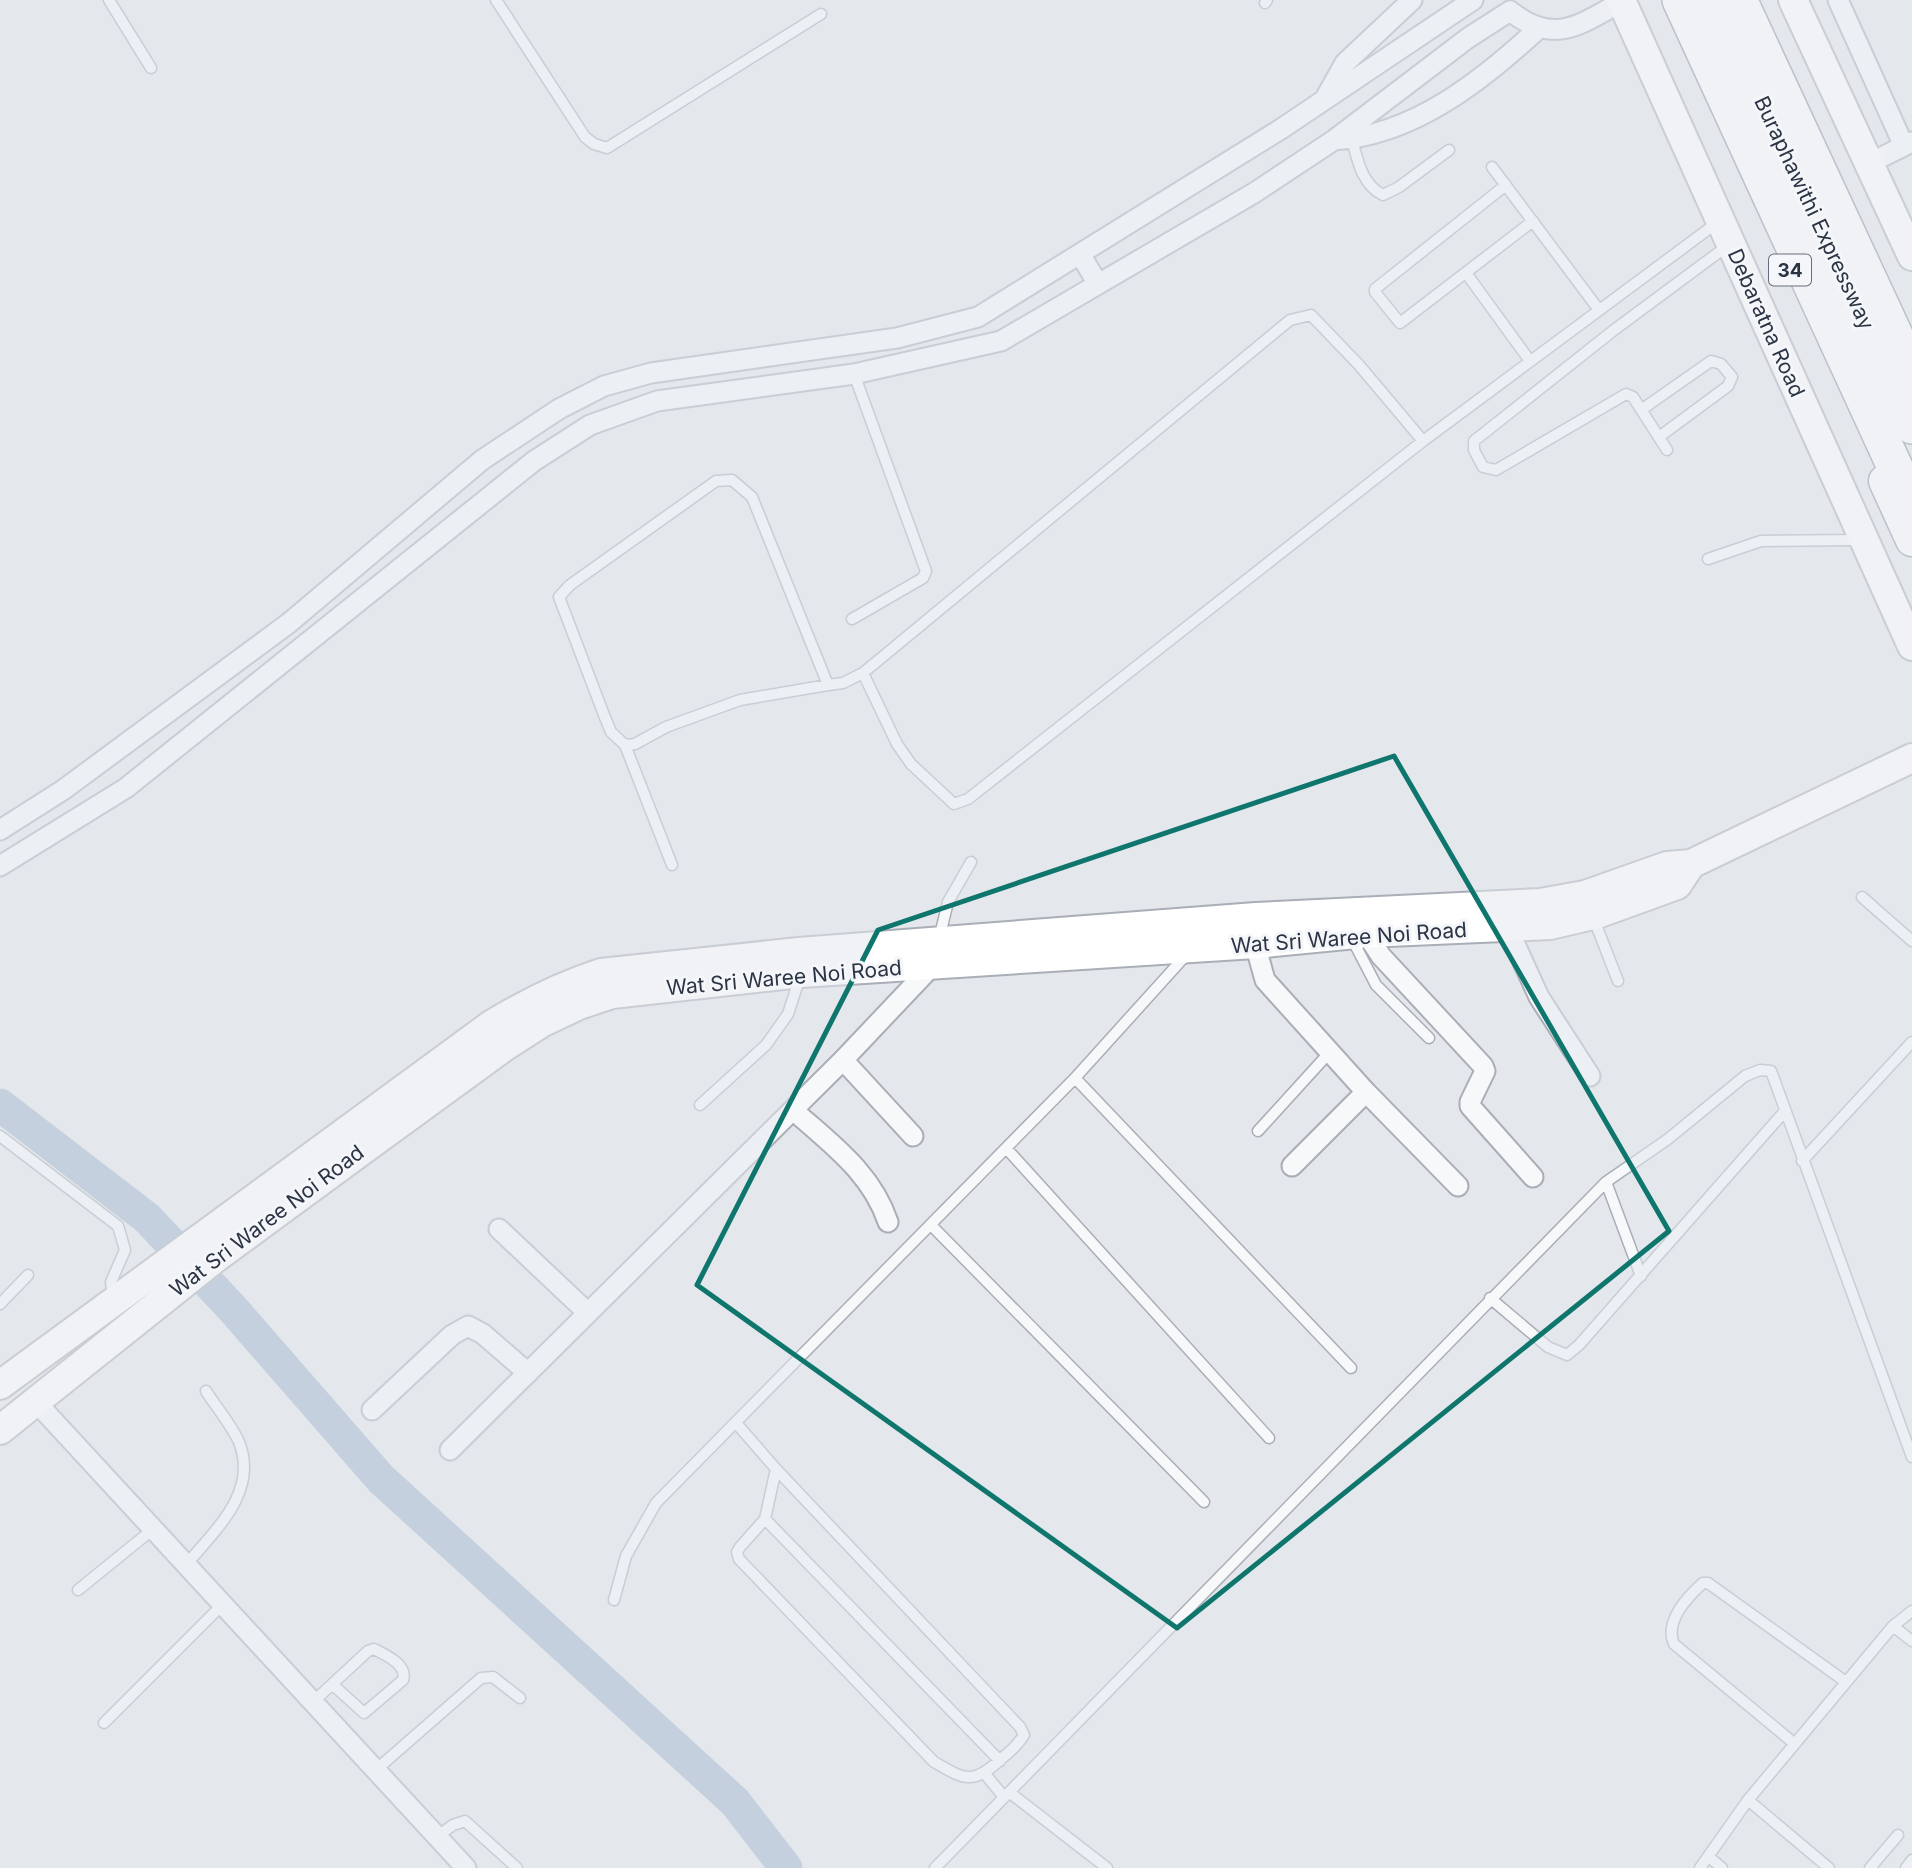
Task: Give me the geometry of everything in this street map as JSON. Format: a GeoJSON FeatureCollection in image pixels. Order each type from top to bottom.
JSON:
{"type":"FeatureCollection","features":[{"type":"Feature","properties":{"kind":"highway","name":"Debaratna Road"},"geometry":{"type":"LineString","coordinates":[[1668,0],[1912,540]]}},
{"type":"Feature","properties":{"kind":"highway","name":"Buraphawithi Expressway"},"geometry":{"type":"LineString","coordinates":[[1680,0],[1912,504]]}},
{"type":"Feature","properties":{"kind":"highway","name":"Buraphawithi Expressway"},"geometry":{"type":"LineString","coordinates":[[1716,0],[1912,426]]}},
{"type":"Feature","properties":{"kind":"highway"},"geometry":{"type":"LineString","coordinates":[[1741,0],[1912,368]]}},
{"type":"Feature","properties":{"kind":"main road"},"geometry":{"type":"LineString","coordinates":[[1793,0],[1912,256]]}},
{"type":"Feature","properties":{"kind":"main road","name":"Debaratna Road"},"geometry":{"type":"LineString","coordinates":[[1621,1],[1912,646]]}},
{"type":"Feature","properties":{"kind":"main road","name":"Wat Sri Waree Noi Road"},"geometry":{"type":"LineString","coordinates":[[210,1248],[543,1022],[612,994],[1256,917],[1540,903],[1585,895],[1667,866],[1691,864],[1912,758]]}},
{"type":"Feature","properties":{"kind":"main road","name":"Wat Sri Waree Noi Road"},"geometry":{"type":"LineString","coordinates":[[0,1430],[36,1402],[157,1288],[491,1025],[534,999],[569,983],[601,973],[799,952],[935,955],[1193,947],[1358,934],[1550,925],[1592,915],[1677,884],[1691,864]]}},
{"type":"Feature","properties":{"kind":"main road","name":"Wat Sri Waree Noi Road"},"geometry":{"type":"LineString","coordinates":[[0,1385],[115,1303],[157,1288]]}},
{"type":"Feature","properties":{"kind":"street"},"geometry":{"type":"LineString","coordinates":[[1325,99],[1345,63],[1412,0]]}},
{"type":"Feature","properties":{"kind":"street"},"geometry":{"type":"LineString","coordinates":[[0,830],[63,790],[289,623],[482,460],[559,409],[604,386],[650,373],[897,338],[978,317],[1325,99],[1473,0]]}},
{"type":"Feature","properties":{"kind":"street"},"geometry":{"type":"LineString","coordinates":[[1838,0],[1908,144],[1868,164]]}},
{"type":"Feature","properties":{"kind":"street"},"geometry":{"type":"LineString","coordinates":[[0,866],[126,788],[534,461],[590,425],[657,401],[853,374],[1001,341],[1343,139],[1508,5],[1529,26],[1554,32],[1575,27],[1621,1]]}},
{"type":"Feature","properties":{"kind":"street"},"geometry":{"type":"LineString","coordinates":[[1343,139],[1373,135],[1441,104],[1479,81],[1539,29]]}},
{"type":"Feature","properties":{"kind":"street"},"geometry":{"type":"LineString","coordinates":[[1080,254],[1098,284]]}},
{"type":"Feature","properties":{"kind":"street"},"geometry":{"type":"LineString","coordinates":[[289,623],[305,645]]}},
{"type":"Feature","properties":{"kind":"street"},"geometry":{"type":"LineString","coordinates":[[1508,929],[1539,997],[1590,1076]]}},
{"type":"Feature","properties":{"kind":"street"},"geometry":{"type":"LineString","coordinates":[[1358,934],[1483,1066],[1485,1071],[1470,1102],[1471,1106],[1533,1177]]}},
{"type":"Feature","properties":{"kind":"street"},"geometry":{"type":"LineString","coordinates":[[1255,944],[1265,980],[1329,1053],[1458,1185]]}},
{"type":"Feature","properties":{"kind":"street"},"geometry":{"type":"LineString","coordinates":[[450,1450],[843,1060],[935,955]]}},
{"type":"Feature","properties":{"kind":"street"},"geometry":{"type":"LineString","coordinates":[[843,1060],[913,1136]]}},
{"type":"Feature","properties":{"kind":"street"},"geometry":{"type":"LineString","coordinates":[[1292,1166],[1366,1092]]}},
{"type":"Feature","properties":{"kind":"street"},"geometry":{"type":"LineString","coordinates":[[793,1110],[855,1166],[879,1196],[888,1222]]}},
{"type":"Feature","properties":{"kind":"street"},"geometry":{"type":"LineString","coordinates":[[499,1229],[588,1313]]}},
{"type":"Feature","properties":{"kind":"street"},"geometry":{"type":"LineString","coordinates":[[372,1410],[453,1335],[468,1326],[528,1373]]}},
{"type":"Feature","properties":{"kind":"street"},"geometry":{"type":"LineString","coordinates":[[36,1402],[466,1868]]}},
{"type":"Feature","properties":{"kind":"lane"},"geometry":{"type":"LineString","coordinates":[[109,0],[152,68]]}},
{"type":"Feature","properties":{"kind":"lane"},"geometry":{"type":"LineString","coordinates":[[496,0],[585,137],[594,144],[607,148],[821,14]]}},
{"type":"Feature","properties":{"kind":"lane"},"geometry":{"type":"LineString","coordinates":[[1343,139],[1374,191],[1383,195],[1399,187],[1449,150]]}},
{"type":"Feature","properties":{"kind":"lane"},"geometry":{"type":"LineString","coordinates":[[1492,167],[1599,310]]}},
{"type":"Feature","properties":{"kind":"lane"},"geometry":{"type":"LineString","coordinates":[[1506,185],[1375,291],[1400,323],[1533,221]]}},
{"type":"Feature","properties":{"kind":"lane"},"geometry":{"type":"LineString","coordinates":[[863,673],[897,744],[911,764],[954,804],[960,803],[1423,441],[1530,361],[1599,310],[1725,232]]}},
{"type":"Feature","properties":{"kind":"lane"},"geometry":{"type":"LineString","coordinates":[[1667,450],[1633,397],[1621,396],[1496,470],[1483,467],[1474,450],[1474,442],[1725,232]]}},
{"type":"Feature","properties":{"kind":"lane"},"geometry":{"type":"LineString","coordinates":[[1466,273],[1530,361]]}},
{"type":"Feature","properties":{"kind":"lane"},"geometry":{"type":"LineString","coordinates":[[625,745],[635,744],[666,727],[740,700],[843,683],[863,673],[1290,320],[1311,315],[1423,441]]}},
{"type":"Feature","properties":{"kind":"lane"},"geometry":{"type":"LineString","coordinates":[[1641,410],[1711,361],[1721,364],[1732,377],[1728,386],[1658,437]]}},
{"type":"Feature","properties":{"kind":"lane"},"geometry":{"type":"LineString","coordinates":[[852,619],[923,578],[926,571],[853,374]]}},
{"type":"Feature","properties":{"kind":"lane"},"geometry":{"type":"LineString","coordinates":[[672,865],[625,745],[607,723],[559,597],[563,590],[716,481],[732,480],[752,497],[828,685]]}},
{"type":"Feature","properties":{"kind":"lane"},"geometry":{"type":"LineString","coordinates":[[1708,559],[1761,541],[1863,540]]}},
{"type":"Feature","properties":{"kind":"lane"},"geometry":{"type":"LineString","coordinates":[[935,955],[948,902],[971,862]]}},
{"type":"Feature","properties":{"kind":"lane"},"geometry":{"type":"LineString","coordinates":[[1862,897],[1912,941]]}},
{"type":"Feature","properties":{"kind":"lane"},"geometry":{"type":"LineString","coordinates":[[1592,915],[1618,981]]}},
{"type":"Feature","properties":{"kind":"lane"},"geometry":{"type":"LineString","coordinates":[[1358,934],[1376,985],[1429,1038]]}},
{"type":"Feature","properties":{"kind":"lane"},"geometry":{"type":"LineString","coordinates":[[614,1600],[626,1556],[650,1512],[1075,1078],[1193,947]]}},
{"type":"Feature","properties":{"kind":"lane"},"geometry":{"type":"LineString","coordinates":[[700,1105],[766,1045],[788,1014],[801,973]]}},
{"type":"Feature","properties":{"kind":"lane"},"geometry":{"type":"LineString","coordinates":[[1802,1161],[1912,1042]]}},
{"type":"Feature","properties":{"kind":"lane"},"geometry":{"type":"LineString","coordinates":[[1258,1130],[1329,1053]]}},
{"type":"Feature","properties":{"kind":"lane"},"geometry":{"type":"LineString","coordinates":[[935,1868],[1605,1182],[1668,1139],[1745,1076],[1760,1070],[1771,1072],[1912,1457]]}},
{"type":"Feature","properties":{"kind":"lane"},"geometry":{"type":"LineString","coordinates":[[1075,1078],[1351,1368]]}},
{"type":"Feature","properties":{"kind":"lane"},"geometry":{"type":"LineString","coordinates":[[1490,1298],[1548,1347],[1567,1355],[1641,1276],[1784,1112]]}},
{"type":"Feature","properties":{"kind":"lane"},"geometry":{"type":"LineString","coordinates":[[0,1136],[118,1226],[125,1250],[111,1282],[115,1303]]}},
{"type":"Feature","properties":{"kind":"lane"},"geometry":{"type":"LineString","coordinates":[[1006,1148],[1269,1438]]}},
{"type":"Feature","properties":{"kind":"lane"},"geometry":{"type":"LineString","coordinates":[[1605,1182],[1641,1276]]}},
{"type":"Feature","properties":{"kind":"lane"},"geometry":{"type":"LineString","coordinates":[[931,1225],[1204,1502]]}},
{"type":"Feature","properties":{"kind":"lane"},"geometry":{"type":"LineString","coordinates":[[0,1304],[28,1275]]}},
{"type":"Feature","properties":{"kind":"lane"},"geometry":{"type":"LineString","coordinates":[[185,1566],[233,1509],[242,1489],[244,1461],[238,1441],[206,1391]]}},
{"type":"Feature","properties":{"kind":"lane"},"geometry":{"type":"LineString","coordinates":[[736,1423],[776,1469],[1020,1727],[1024,1735],[1020,1742],[985,1774],[972,1778],[959,1776],[934,1762],[739,1559],[737,1552],[740,1547],[765,1519],[776,1469]]}},
{"type":"Feature","properties":{"kind":"lane"},"geometry":{"type":"LineString","coordinates":[[765,1519],[1000,1761]]}},
{"type":"Feature","properties":{"kind":"lane"},"geometry":{"type":"LineString","coordinates":[[78,1590],[152,1530]]}},
{"type":"Feature","properties":{"kind":"lane"},"geometry":{"type":"LineString","coordinates":[[1795,1744],[1674,1644],[1670,1635],[1671,1624],[1694,1591],[1703,1583],[1709,1583],[1846,1682]]}},
{"type":"Feature","properties":{"kind":"lane"},"geometry":{"type":"LineString","coordinates":[[104,1723],[222,1605]]}},
{"type":"Feature","properties":{"kind":"lane"},"geometry":{"type":"LineString","coordinates":[[1700,1868],[1748,1800],[1893,1626],[1912,1611]]}},
{"type":"Feature","properties":{"kind":"lane"},"geometry":{"type":"LineString","coordinates":[[1893,1626],[1912,1640]]}},
{"type":"Feature","properties":{"kind":"lane"},"geometry":{"type":"LineString","coordinates":[[314,1701],[332,1684],[368,1651],[374,1649],[403,1668],[405,1674],[403,1681],[364,1713],[332,1684]]}},
{"type":"Feature","properties":{"kind":"lane"},"geometry":{"type":"LineString","coordinates":[[377,1769],[481,1678],[493,1677],[520,1698]]}},
{"type":"Feature","properties":{"kind":"lane"},"geometry":{"type":"LineString","coordinates":[[985,1774],[1006,1795],[1107,1868]]}},
{"type":"Feature","properties":{"kind":"lane"},"geometry":{"type":"LineString","coordinates":[[1748,1800],[1829,1868]]}},
{"type":"Feature","properties":{"kind":"lane"},"geometry":{"type":"LineString","coordinates":[[438,1836],[453,1825],[465,1821],[517,1868]]}},
{"type":"Feature","properties":{"kind":"lane"},"geometry":{"type":"LineString","coordinates":[[1870,1868],[1898,1835]]}},
{"type":"Feature","properties":{"kind":"lane"},"geometry":{"type":"LineString","coordinates":[[1709,1857],[1722,1868]]}},
{"type":"Feature","properties":{"kind":"lane"},"geometry":{"type":"LineString","coordinates":[[1906,1868],[1912,1860]]}},
{"type":"Feature","properties":{"kind":"highlighted area"},"geometry":{"type":"Polygon","coordinates":[[[1394,756],[1669,1231],[1177,1628],[697,1285],[878,930],[1394,756]]]}},
{"type":"Feature","properties":{"kind":"waterway"},"geometry":{"type":"LineString","coordinates":[[0,1105],[147,1218],[232,1308],[381,1479],[735,1802],[786,1868]]}}]}
